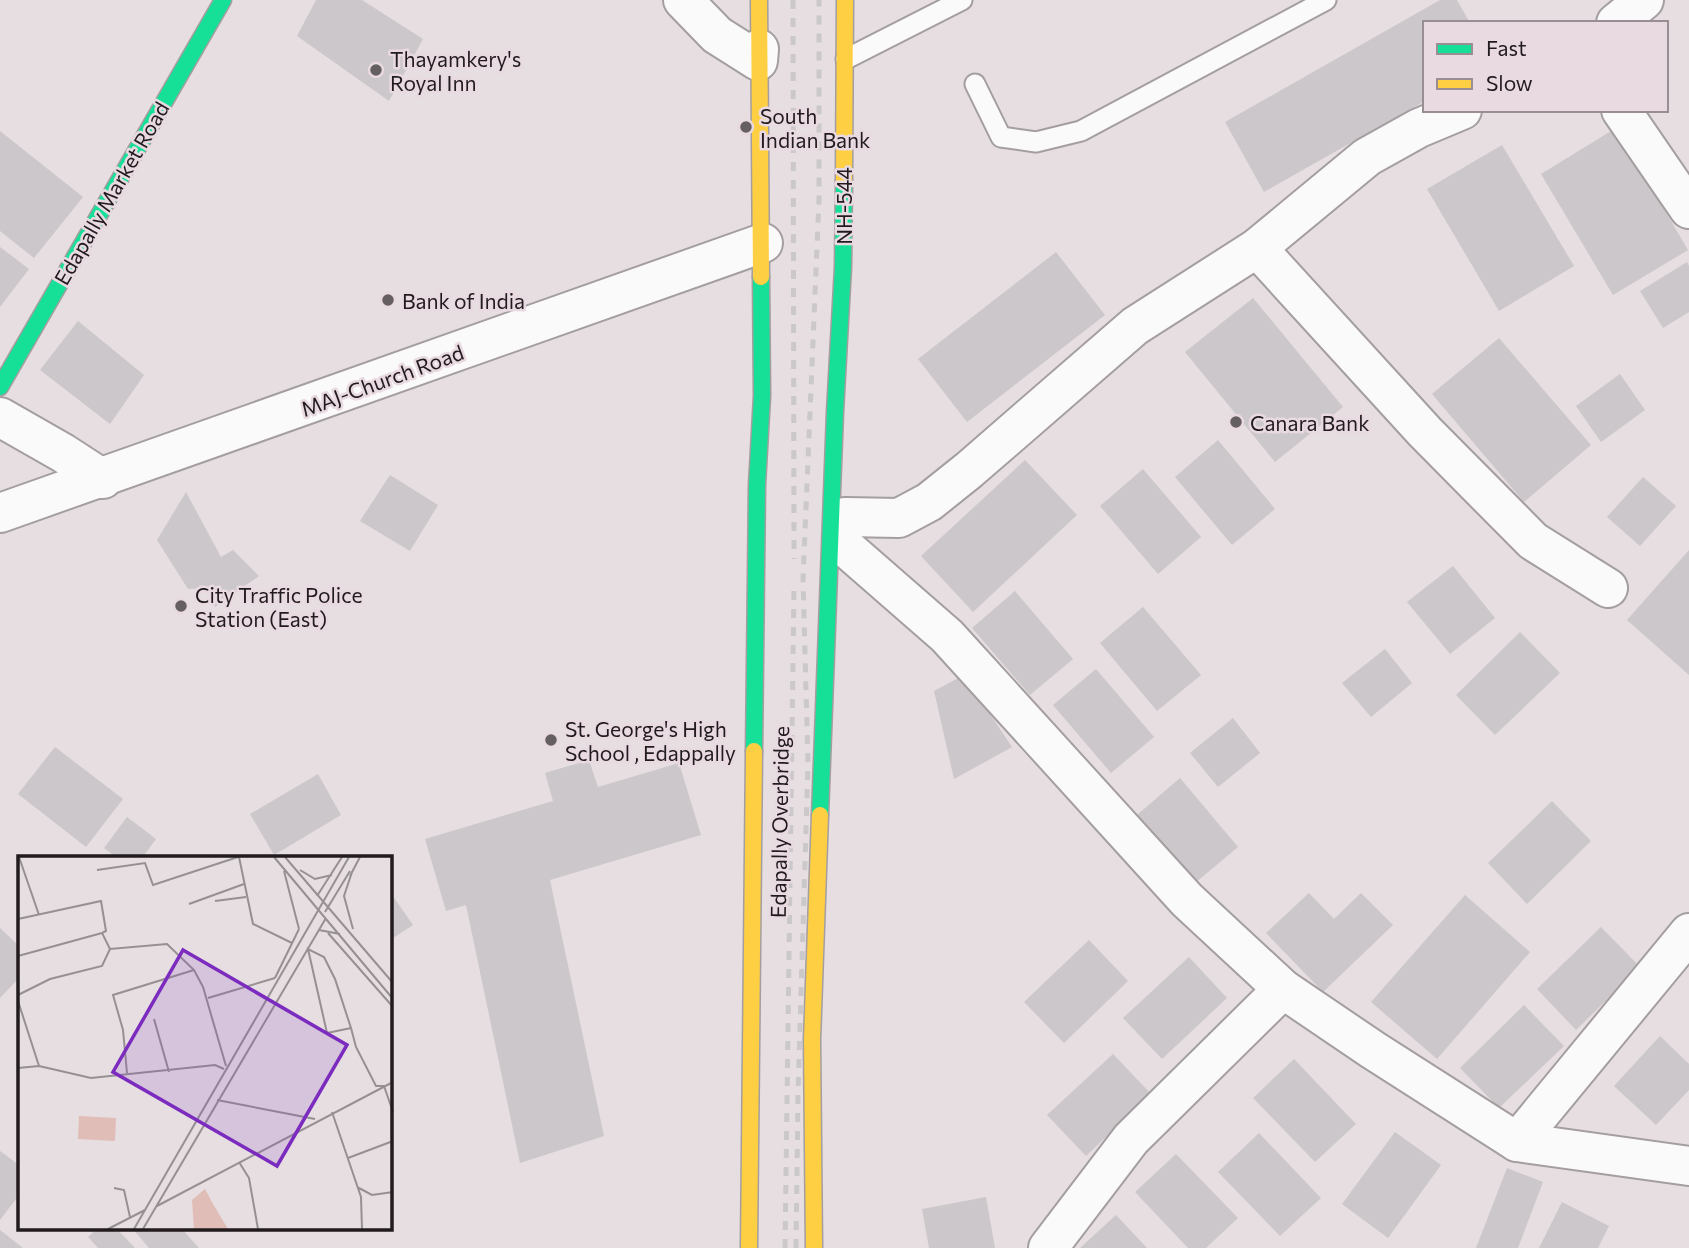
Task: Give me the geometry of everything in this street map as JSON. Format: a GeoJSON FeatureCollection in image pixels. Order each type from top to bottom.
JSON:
{"type":"FeatureCollection","features":[{"type":"Feature","properties":{"kind":"main road","name":"Edapally Market Road"},"geometry":{"type":"LineString","coordinates":[[0,387],[223,0]]}},
{"type":"Feature","properties":{"kind":"main road"},"geometry":{"type":"LineString","coordinates":[[749,1248],[757,485],[762,396],[763,243],[759,0]]}},
{"type":"Feature","properties":{"kind":"main road","name":"NH-544"},"geometry":{"type":"LineString","coordinates":[[835,412],[843,267],[845,0]]}},
{"type":"Feature","properties":{"kind":"main road"},"geometry":{"type":"LineString","coordinates":[[762,396],[772,478]]}},
{"type":"Feature","properties":{"kind":"main road"},"geometry":{"type":"LineString","coordinates":[[835,412],[845,449],[845,546]]}},
{"type":"Feature","properties":{"kind":"main road","name":"Edapally Overbridge"},"geometry":{"type":"LineString","coordinates":[[814,1248],[812,1040],[835,412]]}},
{"type":"Feature","properties":{"kind":"main road"},"geometry":{"type":"LineString","coordinates":[[830,1196],[830,1236]]}},
{"type":"Feature","properties":{"kind":"street"},"geometry":{"type":"LineString","coordinates":[[683,0],[717,36],[758,61],[759,49]]}},
{"type":"Feature","properties":{"kind":"street"},"geometry":{"type":"LineString","coordinates":[[1618,21],[1644,0]]}},
{"type":"Feature","properties":{"kind":"street"},"geometry":{"type":"LineString","coordinates":[[1457,112],[1419,128],[1367,157],[1257,248],[1135,326],[929,502],[845,546],[947,636],[1187,900],[1283,989],[1517,1142],[1689,1166]]}},
{"type":"Feature","properties":{"kind":"street"},"geometry":{"type":"LineString","coordinates":[[1622,112],[1689,209]]}},
{"type":"Feature","properties":{"kind":"street","name":"MAJ-Church Road"},"geometry":{"type":"LineString","coordinates":[[0,513],[103,479],[763,243]]}},
{"type":"Feature","properties":{"kind":"street"},"geometry":{"type":"LineString","coordinates":[[1257,248],[1425,432],[1533,541],[1608,588]]}},
{"type":"Feature","properties":{"kind":"street"},"geometry":{"type":"LineString","coordinates":[[0,417],[103,479]]}},
{"type":"Feature","properties":{"kind":"street"},"geometry":{"type":"LineString","coordinates":[[1517,1142],[1689,933]]}},
{"type":"Feature","properties":{"kind":"street"},"geometry":{"type":"LineString","coordinates":[[1048,1248],[1131,1139],[1283,989]]}},
{"type":"Feature","properties":{"kind":"lane"},"geometry":{"type":"LineString","coordinates":[[846,60],[962,0]]}},
{"type":"Feature","properties":{"kind":"lane"},"geometry":{"type":"LineString","coordinates":[[975,84],[1001,137],[1037,142],[1081,131],[1326,0]]}},
{"type":"Feature","properties":{"kind":"building","name":"Thayamkery's Royal Inn"},"geometry":{"type":"Polygon","coordinates":[[[316,0],[362,0],[423,39],[389,101],[297,36],[316,0]]]}},
{"type":"Feature","properties":{"kind":"building"},"geometry":{"type":"Polygon","coordinates":[[[1440,0],[1457,0],[1469,21],[1423,21],[1423,102],[1264,192],[1225,122],[1440,0]]]}},
{"type":"Feature","properties":{"kind":"building"},"geometry":{"type":"Polygon","coordinates":[[[1616,128],[1688,250],[1613,295],[1541,174],[1616,128]]]}},
{"type":"Feature","properties":{"kind":"building"},"geometry":{"type":"Polygon","coordinates":[[[0,131],[83,197],[34,258],[0,231],[0,131]]]}},
{"type":"Feature","properties":{"kind":"building"},"geometry":{"type":"Polygon","coordinates":[[[1502,145],[1574,266],[1499,311],[1427,189],[1502,145]]]}},
{"type":"Feature","properties":{"kind":"building"},"geometry":{"type":"Polygon","coordinates":[[[0,247],[29,269],[0,307],[0,247]]]}},
{"type":"Feature","properties":{"kind":"building"},"geometry":{"type":"Polygon","coordinates":[[[1056,252],[1105,315],[967,422],[918,359],[1056,252]]]}},
{"type":"Feature","properties":{"kind":"building"},"geometry":{"type":"Polygon","coordinates":[[[1687,262],[1689,312],[1663,328],[1640,291],[1687,262]]]}},
{"type":"Feature","properties":{"kind":"building"},"geometry":{"type":"Polygon","coordinates":[[[1253,298],[1343,407],[1275,462],[1185,352],[1253,298]]]}},
{"type":"Feature","properties":{"kind":"building"},"geometry":{"type":"Polygon","coordinates":[[[78,321],[144,375],[110,424],[40,370],[78,321]]]}},
{"type":"Feature","properties":{"kind":"building"},"geometry":{"type":"Polygon","coordinates":[[[1499,338],[1591,445],[1524,502],[1432,394],[1499,338]]]}},
{"type":"Feature","properties":{"kind":"building"},"geometry":{"type":"Polygon","coordinates":[[[1620,374],[1645,410],[1601,442],[1576,406],[1620,374]]]}},
{"type":"Feature","properties":{"kind":"building"},"geometry":{"type":"Polygon","coordinates":[[[1218,440],[1275,509],[1232,545],[1175,477],[1218,440]]]}},
{"type":"Feature","properties":{"kind":"building"},"geometry":{"type":"Polygon","coordinates":[[[1025,460],[1077,515],[973,612],[921,556],[1025,460]]]}},
{"type":"Feature","properties":{"kind":"building"},"geometry":{"type":"Polygon","coordinates":[[[1143,469],[1201,537],[1158,574],[1100,506],[1143,469]]]}},
{"type":"Feature","properties":{"kind":"building"},"geometry":{"type":"Polygon","coordinates":[[[390,475],[438,505],[410,551],[360,521],[390,475]]]}},
{"type":"Feature","properties":{"kind":"building"},"geometry":{"type":"Polygon","coordinates":[[[1643,477],[1676,506],[1640,546],[1607,517],[1643,477]]]}},
{"type":"Feature","properties":{"kind":"building"},"geometry":{"type":"Polygon","coordinates":[[[186,492],[221,557],[233,550],[259,576],[215,607],[207,588],[188,589],[157,540],[186,492]]]}},
{"type":"Feature","properties":{"kind":"building"},"geometry":{"type":"Polygon","coordinates":[[[1689,550],[1689,675],[1627,620],[1689,550]]]}},
{"type":"Feature","properties":{"kind":"building"},"geometry":{"type":"Polygon","coordinates":[[[1453,566],[1495,618],[1450,654],[1407,602],[1453,566]]]}},
{"type":"Feature","properties":{"kind":"building"},"geometry":{"type":"Polygon","coordinates":[[[1015,591],[1073,659],[1030,695],[972,628],[1015,591]]]}},
{"type":"Feature","properties":{"kind":"building"},"geometry":{"type":"Polygon","coordinates":[[[1143,607],[1201,675],[1157,711],[1100,643],[1143,607]]]}},
{"type":"Feature","properties":{"kind":"building"},"geometry":{"type":"Polygon","coordinates":[[[1520,632],[1560,673],[1495,735],[1456,695],[1520,632]]]}},
{"type":"Feature","properties":{"kind":"building"},"geometry":{"type":"Polygon","coordinates":[[[1385,649],[1412,683],[1371,717],[1342,683],[1385,649]]]}},
{"type":"Feature","properties":{"kind":"building"},"geometry":{"type":"Polygon","coordinates":[[[1096,669],[1154,737],[1111,773],[1053,705],[1096,669]]]}},
{"type":"Feature","properties":{"kind":"building"},"geometry":{"type":"Polygon","coordinates":[[[964,675],[1012,747],[954,779],[934,691],[964,675]]]}},
{"type":"Feature","properties":{"kind":"building"},"geometry":{"type":"Polygon","coordinates":[[[1233,718],[1260,753],[1218,787],[1190,753],[1233,718]]]}},
{"type":"Feature","properties":{"kind":"building"},"geometry":{"type":"Polygon","coordinates":[[[55,747],[123,799],[86,847],[18,794],[55,747]]]}},
{"type":"Feature","properties":{"kind":"building"},"geometry":{"type":"Polygon","coordinates":[[[589,760],[598,787],[679,763],[701,835],[550,880],[604,1136],[520,1163],[466,905],[446,911],[425,839],[553,801],[545,773],[589,760]]]}},
{"type":"Feature","properties":{"kind":"building"},"geometry":{"type":"Polygon","coordinates":[[[318,774],[341,815],[274,855],[250,814],[318,774]]]}},
{"type":"Feature","properties":{"kind":"building"},"geometry":{"type":"Polygon","coordinates":[[[1180,778],[1238,847],[1195,883],[1137,815],[1180,778]]]}},
{"type":"Feature","properties":{"kind":"building"},"geometry":{"type":"Polygon","coordinates":[[[1552,801],[1591,841],[1527,904],[1488,863],[1552,801]]]}},
{"type":"Feature","properties":{"kind":"building"},"geometry":{"type":"Polygon","coordinates":[[[127,817],[156,839],[143,856],[114,856],[104,848],[127,817]]]}},
{"type":"Feature","properties":{"kind":"building"},"geometry":{"type":"Polygon","coordinates":[[[1309,893],[1334,919],[1361,893],[1393,925],[1323,992],[1266,933],[1309,893]]]}},
{"type":"Feature","properties":{"kind":"building"},"geometry":{"type":"Polygon","coordinates":[[[392,895],[413,925],[392,939],[392,895]]]}},
{"type":"Feature","properties":{"kind":"building"},"geometry":{"type":"Polygon","coordinates":[[[1465,895],[1530,952],[1437,1059],[1371,1002],[1465,895]]]}},
{"type":"Feature","properties":{"kind":"building"},"geometry":{"type":"Polygon","coordinates":[[[1601,927],[1640,967],[1576,1030],[1537,989],[1601,927]]]}},
{"type":"Feature","properties":{"kind":"building"},"geometry":{"type":"Polygon","coordinates":[[[0,928],[18,945],[18,979],[0,998],[0,928]]]}},
{"type":"Feature","properties":{"kind":"building"},"geometry":{"type":"Polygon","coordinates":[[[1089,940],[1128,981],[1064,1043],[1024,1002],[1089,940]]]}},
{"type":"Feature","properties":{"kind":"building"},"geometry":{"type":"Polygon","coordinates":[[[1189,957],[1227,998],[1162,1059],[1123,1018],[1189,957]]]}},
{"type":"Feature","properties":{"kind":"building"},"geometry":{"type":"Polygon","coordinates":[[[1524,1005],[1564,1046],[1499,1108],[1460,1068],[1524,1005]]]}},
{"type":"Feature","properties":{"kind":"building"},"geometry":{"type":"Polygon","coordinates":[[[1660,1036],[1689,1064],[1689,1090],[1656,1125],[1614,1086],[1660,1036]]]}},
{"type":"Feature","properties":{"kind":"building"},"geometry":{"type":"Polygon","coordinates":[[[1113,1054],[1151,1094],[1086,1156],[1047,1115],[1113,1054]]]}},
{"type":"Feature","properties":{"kind":"building"},"geometry":{"type":"Polygon","coordinates":[[[1294,1059],[1356,1124],[1315,1162],[1253,1098],[1294,1059]]]}},
{"type":"Feature","properties":{"kind":"building"},"geometry":{"type":"Polygon","coordinates":[[[1395,1132],[1441,1165],[1388,1238],[1342,1204],[1395,1132]]]}},
{"type":"Feature","properties":{"kind":"building"},"geometry":{"type":"Polygon","coordinates":[[[1259,1133],[1321,1198],[1280,1236],[1218,1172],[1259,1133]]]}},
{"type":"Feature","properties":{"kind":"building"},"geometry":{"type":"Polygon","coordinates":[[[0,1151],[18,1164],[18,1196],[0,1220],[0,1151]]]}},
{"type":"Feature","properties":{"kind":"building"},"geometry":{"type":"Polygon","coordinates":[[[1176,1154],[1238,1218],[1206,1248],[1188,1248],[1135,1192],[1176,1154]]]}},
{"type":"Feature","properties":{"kind":"building"},"geometry":{"type":"Polygon","coordinates":[[[1507,1168],[1543,1182],[1518,1248],[1476,1248],[1507,1168]]]}},
{"type":"Feature","properties":{"kind":"building"},"geometry":{"type":"Polygon","coordinates":[[[986,1197],[995,1248],[929,1248],[922,1209],[986,1197]]]}},
{"type":"Feature","properties":{"kind":"building"},"geometry":{"type":"Polygon","coordinates":[[[1562,1202],[1609,1226],[1598,1248],[1539,1248],[1562,1202]]]}},
{"type":"Feature","properties":{"kind":"building"},"geometry":{"type":"Polygon","coordinates":[[[1116,1215],[1147,1248],[1080,1248],[1116,1215]]]}},
{"type":"Feature","properties":{"kind":"building"},"geometry":{"type":"Polygon","coordinates":[[[0,1230],[23,1248],[0,1248],[0,1230]]]}},
{"type":"Feature","properties":{"kind":"building"},"geometry":{"type":"Polygon","coordinates":[[[96,1230],[118,1230],[135,1248],[98,1248],[88,1237],[96,1230]]]}},
{"type":"Feature","properties":{"kind":"building"},"geometry":{"type":"Polygon","coordinates":[[[134,1230],[183,1230],[199,1248],[149,1248],[134,1230]]]}},
{"type":"Feature","properties":{"kind":"railway"},"geometry":{"type":"LineString","coordinates":[[793,0],[794,559]]}},
{"type":"Feature","properties":{"kind":"railway"},"geometry":{"type":"LineString","coordinates":[[796,1248],[808,764],[803,579],[819,199],[819,0]]}},
{"type":"Feature","properties":{"kind":"railway"},"geometry":{"type":"LineString","coordinates":[[785,1248],[794,587]]}},
{"type":"Feature","properties":{"kind":"traffic: fast"},"geometry":{"type":"LineString","coordinates":[[0,387],[223,0]]}},
{"type":"Feature","properties":{"kind":"traffic: fast"},"geometry":{"type":"LineString","coordinates":[[820,815],[843,267],[844,181]]}},
{"type":"Feature","properties":{"kind":"traffic: fast"},"geometry":{"type":"LineString","coordinates":[[754,751],[757,485],[762,396],[761,277]]}},
{"type":"Feature","properties":{"kind":"traffic: slow"},"geometry":{"type":"LineString","coordinates":[[759,0],[761,277]]}},
{"type":"Feature","properties":{"kind":"traffic: slow"},"geometry":{"type":"LineString","coordinates":[[844,181],[845,0]]}},
{"type":"Feature","properties":{"kind":"traffic: slow"},"geometry":{"type":"LineString","coordinates":[[749,1248],[754,751]]}},
{"type":"Feature","properties":{"kind":"traffic: slow"},"geometry":{"type":"LineString","coordinates":[[814,1248],[812,1040],[820,815]]}},
{"type":"Feature","properties":{"kind":"place","name":"Thayamkery's Royal Inn"},"geometry":{"type":"Point","coordinates":[376,70]}},
{"type":"Feature","properties":{"kind":"place","name":"South Indian Bank"},"geometry":{"type":"Point","coordinates":[746,127]}},
{"type":"Feature","properties":{"kind":"place","name":"Bank of India"},"geometry":{"type":"Point","coordinates":[388,300]}},
{"type":"Feature","properties":{"kind":"place","name":"Canara Bank"},"geometry":{"type":"Point","coordinates":[1236,422]}},
{"type":"Feature","properties":{"kind":"place","name":"City Traffic Police Station (East)"},"geometry":{"type":"Point","coordinates":[181,606]}},
{"type":"Feature","properties":{"kind":"place","name":"St. George's High School , Edappally"},"geometry":{"type":"Point","coordinates":[551,740]}}]}
